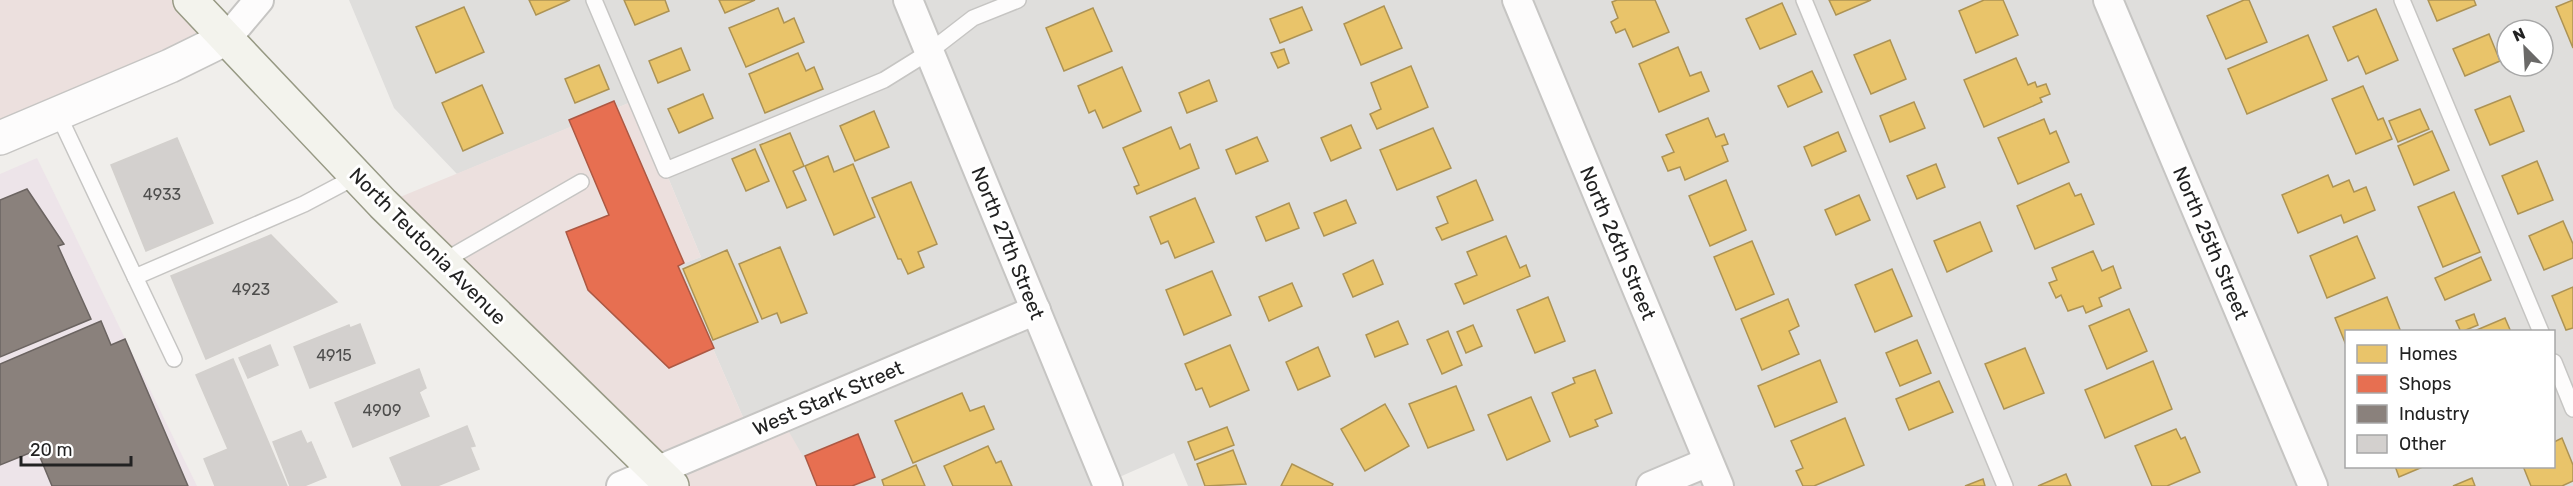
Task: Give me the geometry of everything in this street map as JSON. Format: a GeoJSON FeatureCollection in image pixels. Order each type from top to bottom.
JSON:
{"type":"FeatureCollection","features":[{"type":"Feature","properties":{"kind":"main road","name":"North Teutonia Avenue"},"geometry":{"type":"LineString","coordinates":[[190,0],[442,262],[664,479]]}},
{"type":"Feature","properties":{"kind":"street"},"geometry":{"type":"LineString","coordinates":[[0,138],[170,66],[227,38],[259,0]]}},
{"type":"Feature","properties":{"kind":"street","name":"North 27th Street"},"geometry":{"type":"LineString","coordinates":[[908,0],[1108,486]]}},
{"type":"Feature","properties":{"kind":"street","name":"North 26th Street"},"geometry":{"type":"LineString","coordinates":[[1517,0],[1714,474]]}},
{"type":"Feature","properties":{"kind":"street","name":"North 25th Street"},"geometry":{"type":"LineString","coordinates":[[2108,0],[2313,486]]}},
{"type":"Feature","properties":{"kind":"street","name":"West Stark Street"},"geometry":{"type":"LineString","coordinates":[[621,486],[664,479],[1036,310]]}},
{"type":"Feature","properties":{"kind":"street"},"geometry":{"type":"LineString","coordinates":[[1652,486],[1714,474]]}},
{"type":"Feature","properties":{"kind":"lane"},"geometry":{"type":"LineString","coordinates":[[594,0],[666,170],[885,80],[929,52],[973,18],[1018,0]]}},
{"type":"Feature","properties":{"kind":"lane"},"geometry":{"type":"LineString","coordinates":[[1804,0],[2006,486]]}},
{"type":"Feature","properties":{"kind":"lane"},"geometry":{"type":"LineString","coordinates":[[2402,0],[2540,330]]}},
{"type":"Feature","properties":{"kind":"lane"},"geometry":{"type":"LineString","coordinates":[[58,114],[174,359]]}},
{"type":"Feature","properties":{"kind":"lane"},"geometry":{"type":"LineString","coordinates":[[135,277],[304,204],[357,176]]}},
{"type":"Feature","properties":{"kind":"lane"},"geometry":{"type":"LineString","coordinates":[[442,262],[581,182]]}},
{"type":"Feature","properties":{"kind":"lane"},"geometry":{"type":"LineString","coordinates":[[2555,367],[2573,409]]}},
{"type":"Feature","properties":{"kind":"shaded area"},"geometry":{"type":"Polygon","coordinates":[[[0,0],[190,0],[227,38],[0,138],[0,0]]]}},
{"type":"Feature","properties":{"kind":"shaded area"},"geometry":{"type":"Polygon","coordinates":[[[349,0],[2573,0],[2573,486],[1188,486],[1174,453],[1099,486],[820,486],[749,431],[677,266],[701,257],[636,100],[457,174],[394,108],[349,0]]]}},
{"type":"Feature","properties":{"kind":"shaded area"},"geometry":{"type":"Polygon","coordinates":[[[636,100],[701,257],[677,266],[749,431],[781,418],[820,486],[621,486],[656,471],[383,204],[636,100]]]}},
{"type":"Feature","properties":{"kind":"shaded area"},"geometry":{"type":"Polygon","coordinates":[[[37,158],[197,486],[0,486],[0,174],[37,158]]]}},
{"type":"Feature","properties":{"kind":"building: Homes"},"geometry":{"type":"Polygon","coordinates":[[[529,0],[570,0],[536,15],[529,0]]]}},
{"type":"Feature","properties":{"kind":"building: Homes"},"geometry":{"type":"Polygon","coordinates":[[[624,0],[665,0],[669,11],[635,25],[624,0]]]}},
{"type":"Feature","properties":{"kind":"building: Homes"},"geometry":{"type":"Polygon","coordinates":[[[719,0],[755,0],[725,13],[719,0]]]}},
{"type":"Feature","properties":{"kind":"building: Homes"},"geometry":{"type":"Polygon","coordinates":[[[1655,0],[1669,32],[1633,47],[1625,29],[1616,33],[1611,22],[1618,18],[1612,2],[1655,0]]]}},
{"type":"Feature","properties":{"kind":"building: Homes"},"geometry":{"type":"Polygon","coordinates":[[[1829,0],[1871,0],[1836,15],[1829,0]]]}},
{"type":"Feature","properties":{"kind":"building: Homes"},"geometry":{"type":"Polygon","coordinates":[[[1984,0],[2003,0],[2018,35],[1976,53],[1959,11],[1984,0]]]}},
{"type":"Feature","properties":{"kind":"building: Homes"},"geometry":{"type":"Polygon","coordinates":[[[2249,0],[2267,42],[2226,59],[2207,16],[2249,0]]]}},
{"type":"Feature","properties":{"kind":"building: Homes"},"geometry":{"type":"Polygon","coordinates":[[[2428,0],[2474,0],[2476,5],[2437,21],[2428,0]]]}},
{"type":"Feature","properties":{"kind":"building: Homes"},"geometry":{"type":"Polygon","coordinates":[[[2573,0],[2573,48],[2556,7],[2573,0]]]}},
{"type":"Feature","properties":{"kind":"building: Homes"},"geometry":{"type":"Polygon","coordinates":[[[1782,3],[1796,34],[1760,49],[1746,19],[1782,3]]]}},
{"type":"Feature","properties":{"kind":"building: Homes"},"geometry":{"type":"Polygon","coordinates":[[[1384,6],[1402,48],[1361,65],[1344,24],[1384,6]]]}},
{"type":"Feature","properties":{"kind":"building: Homes"},"geometry":{"type":"Polygon","coordinates":[[[464,7],[484,52],[436,73],[416,27],[464,7]]]}},
{"type":"Feature","properties":{"kind":"building: Homes"},"geometry":{"type":"Polygon","coordinates":[[[1302,7],[1312,30],[1280,43],[1270,19],[1302,7]]]}},
{"type":"Feature","properties":{"kind":"building: Homes"},"geometry":{"type":"Polygon","coordinates":[[[778,8],[784,23],[794,18],[804,42],[746,67],[729,28],[778,8]]]}},
{"type":"Feature","properties":{"kind":"building: Homes"},"geometry":{"type":"Polygon","coordinates":[[[1093,8],[1112,51],[1064,71],[1046,28],[1093,8]]]}},
{"type":"Feature","properties":{"kind":"building: Homes"},"geometry":{"type":"Polygon","coordinates":[[[2376,9],[2398,60],[2366,74],[2358,56],[2348,61],[2333,27],[2376,9]]]}},
{"type":"Feature","properties":{"kind":"building: Homes"},"geometry":{"type":"Polygon","coordinates":[[[2489,34],[2495,49],[2495,63],[2465,76],[2453,49],[2489,34]]]}},
{"type":"Feature","properties":{"kind":"building: Homes"},"geometry":{"type":"Polygon","coordinates":[[[2308,35],[2327,80],[2247,114],[2228,69],[2308,35]]]}},
{"type":"Feature","properties":{"kind":"building: Homes"},"geometry":{"type":"Polygon","coordinates":[[[1890,40],[1906,79],[1871,94],[1854,55],[1890,40]]]}},
{"type":"Feature","properties":{"kind":"building: Homes"},"geometry":{"type":"Polygon","coordinates":[[[1678,47],[1690,76],[1701,72],[1709,91],[1659,112],[1639,64],[1678,47]]]}},
{"type":"Feature","properties":{"kind":"building: Homes"},"geometry":{"type":"Polygon","coordinates":[[[681,48],[690,70],[658,83],[649,61],[681,48]]]}},
{"type":"Feature","properties":{"kind":"building: Homes"},"geometry":{"type":"Polygon","coordinates":[[[1284,49],[1289,63],[1278,68],[1271,53],[1284,49]]]}},
{"type":"Feature","properties":{"kind":"building: Homes"},"geometry":{"type":"Polygon","coordinates":[[[798,53],[806,71],[814,67],[823,89],[765,113],[749,74],[798,53]]]}},
{"type":"Feature","properties":{"kind":"building: Homes"},"geometry":{"type":"Polygon","coordinates":[[[2016,58],[2028,85],[2035,82],[2037,87],[2046,84],[2050,94],[2040,98],[2042,102],[1984,127],[1964,80],[2016,58]]]}},
{"type":"Feature","properties":{"kind":"building: Homes"},"geometry":{"type":"Polygon","coordinates":[[[599,65],[609,89],[575,103],[565,79],[599,65]]]}},
{"type":"Feature","properties":{"kind":"building: Homes"},"geometry":{"type":"Polygon","coordinates":[[[1411,66],[1428,107],[1377,129],[1370,114],[1381,109],[1371,83],[1411,66]]]}},
{"type":"Feature","properties":{"kind":"building: Homes"},"geometry":{"type":"Polygon","coordinates":[[[1122,67],[1141,111],[1103,128],[1095,110],[1089,113],[1078,86],[1122,67]]]}},
{"type":"Feature","properties":{"kind":"building: Homes"},"geometry":{"type":"Polygon","coordinates":[[[1812,71],[1822,92],[1788,107],[1778,86],[1812,71]]]}},
{"type":"Feature","properties":{"kind":"building: Homes"},"geometry":{"type":"Polygon","coordinates":[[[1209,80],[1217,101],[1187,113],[1179,93],[1209,80]]]}},
{"type":"Feature","properties":{"kind":"building: Homes"},"geometry":{"type":"Polygon","coordinates":[[[482,85],[503,133],[463,151],[442,103],[482,85]]]}},
{"type":"Feature","properties":{"kind":"building: Homes"},"geometry":{"type":"Polygon","coordinates":[[[2363,86],[2378,120],[2383,118],[2392,139],[2356,154],[2332,99],[2363,86]]]}},
{"type":"Feature","properties":{"kind":"building: Homes"},"geometry":{"type":"Polygon","coordinates":[[[703,94],[713,118],[679,133],[668,109],[703,94]]]}},
{"type":"Feature","properties":{"kind":"building: Homes"},"geometry":{"type":"Polygon","coordinates":[[[2510,96],[2524,131],[2490,145],[2475,110],[2510,96]]]}},
{"type":"Feature","properties":{"kind":"building: Homes"},"geometry":{"type":"Polygon","coordinates":[[[1914,102],[1925,128],[1890,142],[1880,116],[1914,102]]]}},
{"type":"Feature","properties":{"kind":"building: Homes"},"geometry":{"type":"Polygon","coordinates":[[[2420,109],[2429,129],[2398,142],[2389,121],[2420,109]]]}},
{"type":"Feature","properties":{"kind":"building: Homes"},"geometry":{"type":"Polygon","coordinates":[[[874,111],[889,147],[855,161],[840,126],[874,111]]]}},
{"type":"Feature","properties":{"kind":"building: Homes"},"geometry":{"type":"Polygon","coordinates":[[[1708,118],[1716,137],[1724,134],[1728,144],[1722,146],[1728,161],[1685,180],[1680,167],[1668,171],[1662,157],[1674,152],[1666,135],[1708,118]]]}},
{"type":"Feature","properties":{"kind":"building: Homes"},"geometry":{"type":"Polygon","coordinates":[[[2044,119],[2050,134],[2056,131],[2069,162],[2018,184],[1998,138],[2044,119]]]}},
{"type":"Feature","properties":{"kind":"building: Homes"},"geometry":{"type":"Polygon","coordinates":[[[1351,125],[1361,148],[1331,161],[1321,138],[1351,125]]]}},
{"type":"Feature","properties":{"kind":"building: Homes"},"geometry":{"type":"Polygon","coordinates":[[[1171,127],[1180,149],[1190,144],[1199,168],[1137,194],[1134,187],[1139,185],[1123,148],[1171,127]]]}},
{"type":"Feature","properties":{"kind":"building: Homes"},"geometry":{"type":"Polygon","coordinates":[[[1433,128],[1451,168],[1397,190],[1380,150],[1433,128]]]}},
{"type":"Feature","properties":{"kind":"building: Homes"},"geometry":{"type":"Polygon","coordinates":[[[2432,131],[2449,170],[2414,185],[2398,146],[2432,131]]]}},
{"type":"Feature","properties":{"kind":"building: Homes"},"geometry":{"type":"Polygon","coordinates":[[[1838,132],[1846,151],[1812,166],[1804,147],[1838,132]]]}},
{"type":"Feature","properties":{"kind":"building: Homes"},"geometry":{"type":"Polygon","coordinates":[[[790,133],[804,166],[793,171],[806,200],[787,208],[760,145],[790,133]]]}},
{"type":"Feature","properties":{"kind":"building: Homes"},"geometry":{"type":"Polygon","coordinates":[[[1257,137],[1268,161],[1236,174],[1226,150],[1257,137]]]}},
{"type":"Feature","properties":{"kind":"building: Homes"},"geometry":{"type":"Polygon","coordinates":[[[755,149],[769,181],[746,191],[732,159],[755,149]]]}},
{"type":"Feature","properties":{"kind":"building: Homes"},"geometry":{"type":"Polygon","coordinates":[[[828,156],[834,172],[853,164],[875,217],[834,235],[805,166],[828,156]]]}},
{"type":"Feature","properties":{"kind":"building: Homes"},"geometry":{"type":"Polygon","coordinates":[[[2537,161],[2553,200],[2518,214],[2502,176],[2537,161]]]}},
{"type":"Feature","properties":{"kind":"building: Homes"},"geometry":{"type":"Polygon","coordinates":[[[1936,164],[1945,187],[1917,199],[1907,176],[1936,164]]]}},
{"type":"Feature","properties":{"kind":"building: Homes"},"geometry":{"type":"Polygon","coordinates":[[[2328,175],[2333,187],[2349,180],[2354,192],[2366,187],[2375,210],[2344,223],[2341,215],[2298,233],[2282,195],[2328,175]]]}},
{"type":"Feature","properties":{"kind":"building: Homes"},"geometry":{"type":"Polygon","coordinates":[[[1476,180],[1493,220],[1442,240],[1436,228],[1448,223],[1437,197],[1476,180]]]}},
{"type":"Feature","properties":{"kind":"building: Homes"},"geometry":{"type":"Polygon","coordinates":[[[1726,180],[1746,230],[1710,246],[1689,196],[1726,180]]]}},
{"type":"Feature","properties":{"kind":"building: Homes"},"geometry":{"type":"Polygon","coordinates":[[[911,182],[937,244],[918,252],[924,267],[908,274],[901,259],[898,259],[872,198],[911,182]]]}},
{"type":"Feature","properties":{"kind":"building: Homes"},"geometry":{"type":"Polygon","coordinates":[[[2069,183],[2075,196],[2081,194],[2094,224],[2035,249],[2017,206],[2069,183]]]}},
{"type":"Feature","properties":{"kind":"building: Homes"},"geometry":{"type":"Polygon","coordinates":[[[2454,192],[2480,252],[2443,267],[2418,207],[2454,192]]]}},
{"type":"Feature","properties":{"kind":"building: Homes"},"geometry":{"type":"Polygon","coordinates":[[[1859,195],[1870,220],[1836,235],[1825,210],[1859,195]]]}},
{"type":"Feature","properties":{"kind":"building: Homes"},"geometry":{"type":"Polygon","coordinates":[[[1195,198],[1214,242],[1175,258],[1168,241],[1161,244],[1150,217],[1195,198]]]}},
{"type":"Feature","properties":{"kind":"building: Homes"},"geometry":{"type":"Polygon","coordinates":[[[1346,200],[1356,223],[1324,236],[1314,213],[1346,200]]]}},
{"type":"Feature","properties":{"kind":"building: Homes"},"geometry":{"type":"Polygon","coordinates":[[[1289,203],[1299,228],[1266,241],[1256,217],[1289,203]]]}},
{"type":"Feature","properties":{"kind":"building: Homes"},"geometry":{"type":"Polygon","coordinates":[[[2563,221],[2573,244],[2573,258],[2544,270],[2529,236],[2563,221]]]}},
{"type":"Feature","properties":{"kind":"building: Homes"},"geometry":{"type":"Polygon","coordinates":[[[1980,222],[1992,251],[1947,272],[1934,241],[1980,222]]]}},
{"type":"Feature","properties":{"kind":"building: Homes"},"geometry":{"type":"Polygon","coordinates":[[[1506,236],[1520,268],[1526,265],[1530,276],[1464,304],[1455,284],[1477,275],[1467,252],[1506,236]]]}},
{"type":"Feature","properties":{"kind":"building: Homes"},"geometry":{"type":"Polygon","coordinates":[[[2357,236],[2375,278],[2327,298],[2310,256],[2357,236]]]}},
{"type":"Feature","properties":{"kind":"building: Homes"},"geometry":{"type":"Polygon","coordinates":[[[1752,241],[1774,294],[1736,310],[1714,257],[1752,241]]]}},
{"type":"Feature","properties":{"kind":"building: Homes"},"geometry":{"type":"Polygon","coordinates":[[[780,247],[807,313],[781,323],[777,313],[762,319],[739,264],[780,247]]]}},
{"type":"Feature","properties":{"kind":"building: Homes"},"geometry":{"type":"Polygon","coordinates":[[[727,250],[758,322],[713,340],[683,269],[727,250]]]}},
{"type":"Feature","properties":{"kind":"building: Homes"},"geometry":{"type":"Polygon","coordinates":[[[2093,251],[2102,271],[2113,266],[2121,288],[2099,298],[2102,306],[2086,313],[2083,306],[2068,311],[2061,295],[2056,298],[2049,283],[2057,280],[2052,268],[2093,251]]]}},
{"type":"Feature","properties":{"kind":"building: Homes"},"geometry":{"type":"Polygon","coordinates":[[[2481,257],[2491,280],[2445,300],[2435,278],[2481,257]]]}},
{"type":"Feature","properties":{"kind":"building: Homes"},"geometry":{"type":"Polygon","coordinates":[[[1373,260],[1383,284],[1353,297],[1343,274],[1373,260]]]}},
{"type":"Feature","properties":{"kind":"building: Homes"},"geometry":{"type":"Polygon","coordinates":[[[1892,269],[1912,316],[1875,332],[1855,285],[1892,269]]]}},
{"type":"Feature","properties":{"kind":"building: Homes"},"geometry":{"type":"Polygon","coordinates":[[[1212,271],[1231,315],[1184,335],[1166,290],[1212,271]]]}},
{"type":"Feature","properties":{"kind":"building: Homes"},"geometry":{"type":"Polygon","coordinates":[[[1292,283],[1302,306],[1269,321],[1259,297],[1292,283]]]}},
{"type":"Feature","properties":{"kind":"building: Homes"},"geometry":{"type":"Polygon","coordinates":[[[2573,287],[2573,328],[2566,330],[2552,296],[2573,287]]]}},
{"type":"Feature","properties":{"kind":"building: Homes"},"geometry":{"type":"Polygon","coordinates":[[[1548,297],[1565,341],[1535,353],[1517,310],[1548,297]]]}},
{"type":"Feature","properties":{"kind":"building: Homes"},"geometry":{"type":"Polygon","coordinates":[[[2387,297],[2400,330],[2345,330],[2345,343],[2335,318],[2387,297]]]}},
{"type":"Feature","properties":{"kind":"building: Homes"},"geometry":{"type":"Polygon","coordinates":[[[1788,299],[1799,326],[1789,331],[1799,354],[1762,370],[1741,319],[1788,299]]]}},
{"type":"Feature","properties":{"kind":"building: Homes"},"geometry":{"type":"Polygon","coordinates":[[[2129,309],[2147,351],[2107,369],[2089,326],[2129,309]]]}},
{"type":"Feature","properties":{"kind":"building: Homes"},"geometry":{"type":"Polygon","coordinates":[[[2474,314],[2478,325],[2460,330],[2456,321],[2474,314]]]}},
{"type":"Feature","properties":{"kind":"building: Homes"},"geometry":{"type":"Polygon","coordinates":[[[2505,318],[2510,330],[2477,330],[2505,318]]]}},
{"type":"Feature","properties":{"kind":"building: Homes"},"geometry":{"type":"Polygon","coordinates":[[[1398,321],[1408,344],[1375,357],[1366,335],[1398,321]]]}},
{"type":"Feature","properties":{"kind":"building: Homes"},"geometry":{"type":"Polygon","coordinates":[[[1473,325],[1482,346],[1466,353],[1457,332],[1473,325]]]}},
{"type":"Feature","properties":{"kind":"building: Homes"},"geometry":{"type":"Polygon","coordinates":[[[1448,331],[1462,365],[1442,374],[1427,340],[1448,331]]]}},
{"type":"Feature","properties":{"kind":"building: Homes"},"geometry":{"type":"Polygon","coordinates":[[[1917,340],[1931,373],[1900,386],[1886,353],[1917,340]]]}},
{"type":"Feature","properties":{"kind":"building: Homes"},"geometry":{"type":"Polygon","coordinates":[[[1230,345],[1249,390],[1210,407],[1202,388],[1196,390],[1185,364],[1230,345]]]}},
{"type":"Feature","properties":{"kind":"building: Homes"},"geometry":{"type":"Polygon","coordinates":[[[1318,347],[1330,376],[1298,390],[1286,362],[1318,347]]]}},
{"type":"Feature","properties":{"kind":"building: Homes"},"geometry":{"type":"Polygon","coordinates":[[[2025,348],[2044,393],[2004,409],[1985,364],[2025,348]]]}},
{"type":"Feature","properties":{"kind":"building: Homes"},"geometry":{"type":"Polygon","coordinates":[[[1820,360],[1837,402],[1775,427],[1758,386],[1820,360]]]}},
{"type":"Feature","properties":{"kind":"building: Homes"},"geometry":{"type":"Polygon","coordinates":[[[2153,361],[2172,409],[2105,438],[2085,390],[2153,361]]]}},
{"type":"Feature","properties":{"kind":"building: Homes"},"geometry":{"type":"Polygon","coordinates":[[[1595,370],[1612,413],[1595,420],[1598,426],[1570,437],[1552,393],[1575,383],[1573,378],[1595,370]]]}},
{"type":"Feature","properties":{"kind":"building: Homes"},"geometry":{"type":"Polygon","coordinates":[[[1939,381],[1953,412],[1909,430],[1896,399],[1939,381]]]}},
{"type":"Feature","properties":{"kind":"building: Homes"},"geometry":{"type":"Polygon","coordinates":[[[1456,386],[1474,430],[1428,448],[1409,404],[1456,386]]]}},
{"type":"Feature","properties":{"kind":"building: Homes"},"geometry":{"type":"Polygon","coordinates":[[[962,393],[970,411],[984,406],[994,429],[913,463],[895,421],[962,393]]]}},
{"type":"Feature","properties":{"kind":"building: Homes"},"geometry":{"type":"Polygon","coordinates":[[[1531,397],[1550,441],[1507,460],[1488,415],[1531,397]]]}},
{"type":"Feature","properties":{"kind":"building: Homes"},"geometry":{"type":"Polygon","coordinates":[[[1385,404],[1409,446],[1365,471],[1341,429],[1385,404]]]}},
{"type":"Feature","properties":{"kind":"building: Homes"},"geometry":{"type":"Polygon","coordinates":[[[1845,418],[1864,465],[1814,486],[1803,486],[1796,471],[1803,468],[1791,441],[1845,418]]]}},
{"type":"Feature","properties":{"kind":"building: Homes"},"geometry":{"type":"Polygon","coordinates":[[[1227,427],[1234,445],[1195,460],[1188,442],[1227,427]]]}},
{"type":"Feature","properties":{"kind":"building: Homes"},"geometry":{"type":"Polygon","coordinates":[[[2176,429],[2181,439],[2185,437],[2200,472],[2167,486],[2152,486],[2135,446],[2176,429]]]}},
{"type":"Feature","properties":{"kind":"building: Homes"},"geometry":{"type":"Polygon","coordinates":[[[2562,438],[2573,465],[2573,481],[2562,486],[2531,486],[2524,468],[2555,468],[2555,442],[2562,438]]]}},
{"type":"Feature","properties":{"kind":"building: Homes"},"geometry":{"type":"Polygon","coordinates":[[[988,446],[996,463],[1001,461],[1012,486],[953,486],[944,466],[988,446]]]}},
{"type":"Feature","properties":{"kind":"building: Homes"},"geometry":{"type":"Polygon","coordinates":[[[1233,450],[1246,484],[1205,486],[1197,464],[1233,450]]]}},
{"type":"Feature","properties":{"kind":"building: Homes"},"geometry":{"type":"Polygon","coordinates":[[[1292,464],[1333,484],[1332,486],[1281,486],[1292,464]]]}},
{"type":"Feature","properties":{"kind":"building: Homes"},"geometry":{"type":"Polygon","coordinates":[[[916,465],[925,486],[884,486],[882,480],[916,465]]]}},
{"type":"Feature","properties":{"kind":"building: Homes"},"geometry":{"type":"Polygon","coordinates":[[[2396,468],[2420,468],[2399,477],[2396,468]]]}},
{"type":"Feature","properties":{"kind":"building: Homes"},"geometry":{"type":"Polygon","coordinates":[[[2066,474],[2071,486],[2038,486],[2066,474]]]}},
{"type":"Feature","properties":{"kind":"building: Homes"},"geometry":{"type":"Polygon","coordinates":[[[2472,478],[2475,486],[2453,486],[2472,478]]]}},
{"type":"Feature","properties":{"kind":"building: Homes"},"geometry":{"type":"Polygon","coordinates":[[[1983,479],[1985,486],[1965,486],[1983,479]]]}},
{"type":"Feature","properties":{"kind":"building: Shops"},"geometry":{"type":"Polygon","coordinates":[[[614,101],[684,263],[678,266],[714,348],[669,368],[588,290],[566,232],[609,215],[569,120],[614,101]]]}},
{"type":"Feature","properties":{"kind":"building: Shops"},"geometry":{"type":"Polygon","coordinates":[[[858,434],[875,477],[852,486],[817,486],[805,456],[858,434]]]}},
{"type":"Feature","properties":{"kind":"building: Industry"},"geometry":{"type":"Polygon","coordinates":[[[27,189],[64,244],[58,246],[91,319],[0,357],[0,200],[27,189]]]}},
{"type":"Feature","properties":{"kind":"building: Industry"},"geometry":{"type":"Polygon","coordinates":[[[101,321],[111,345],[125,339],[188,486],[52,486],[37,450],[0,465],[0,364],[101,321]]]}},
{"type":"Feature","properties":{"kind":"building: Other"},"geometry":{"type":"Polygon","coordinates":[[[177,138],[213,223],[146,251],[111,165],[177,138]]]}},
{"type":"Feature","properties":{"kind":"building: Other"},"geometry":{"type":"Polygon","coordinates":[[[271,235],[337,302],[206,359],[171,276],[271,235]]]}},
{"type":"Feature","properties":{"kind":"building: Other"},"geometry":{"type":"Polygon","coordinates":[[[360,324],[375,363],[310,388],[294,347],[349,325],[350,328],[360,324]]]}},
{"type":"Feature","properties":{"kind":"building: Other"},"geometry":{"type":"Polygon","coordinates":[[[270,345],[278,365],[248,378],[239,358],[270,345]]]}},
{"type":"Feature","properties":{"kind":"building: Other"},"geometry":{"type":"Polygon","coordinates":[[[233,359],[287,486],[215,486],[204,459],[228,449],[196,375],[233,359]]]}},
{"type":"Feature","properties":{"kind":"building: Other"},"geometry":{"type":"Polygon","coordinates":[[[419,369],[426,388],[419,392],[429,416],[353,447],[335,403],[419,369]]]}},
{"type":"Feature","properties":{"kind":"building: Other"},"geometry":{"type":"Polygon","coordinates":[[[467,426],[475,446],[470,447],[479,469],[437,486],[402,486],[390,458],[467,426]]]}},
{"type":"Feature","properties":{"kind":"building: Other"},"geometry":{"type":"Polygon","coordinates":[[[301,431],[307,444],[311,442],[326,477],[304,486],[290,486],[273,442],[301,431]]]}}]}
